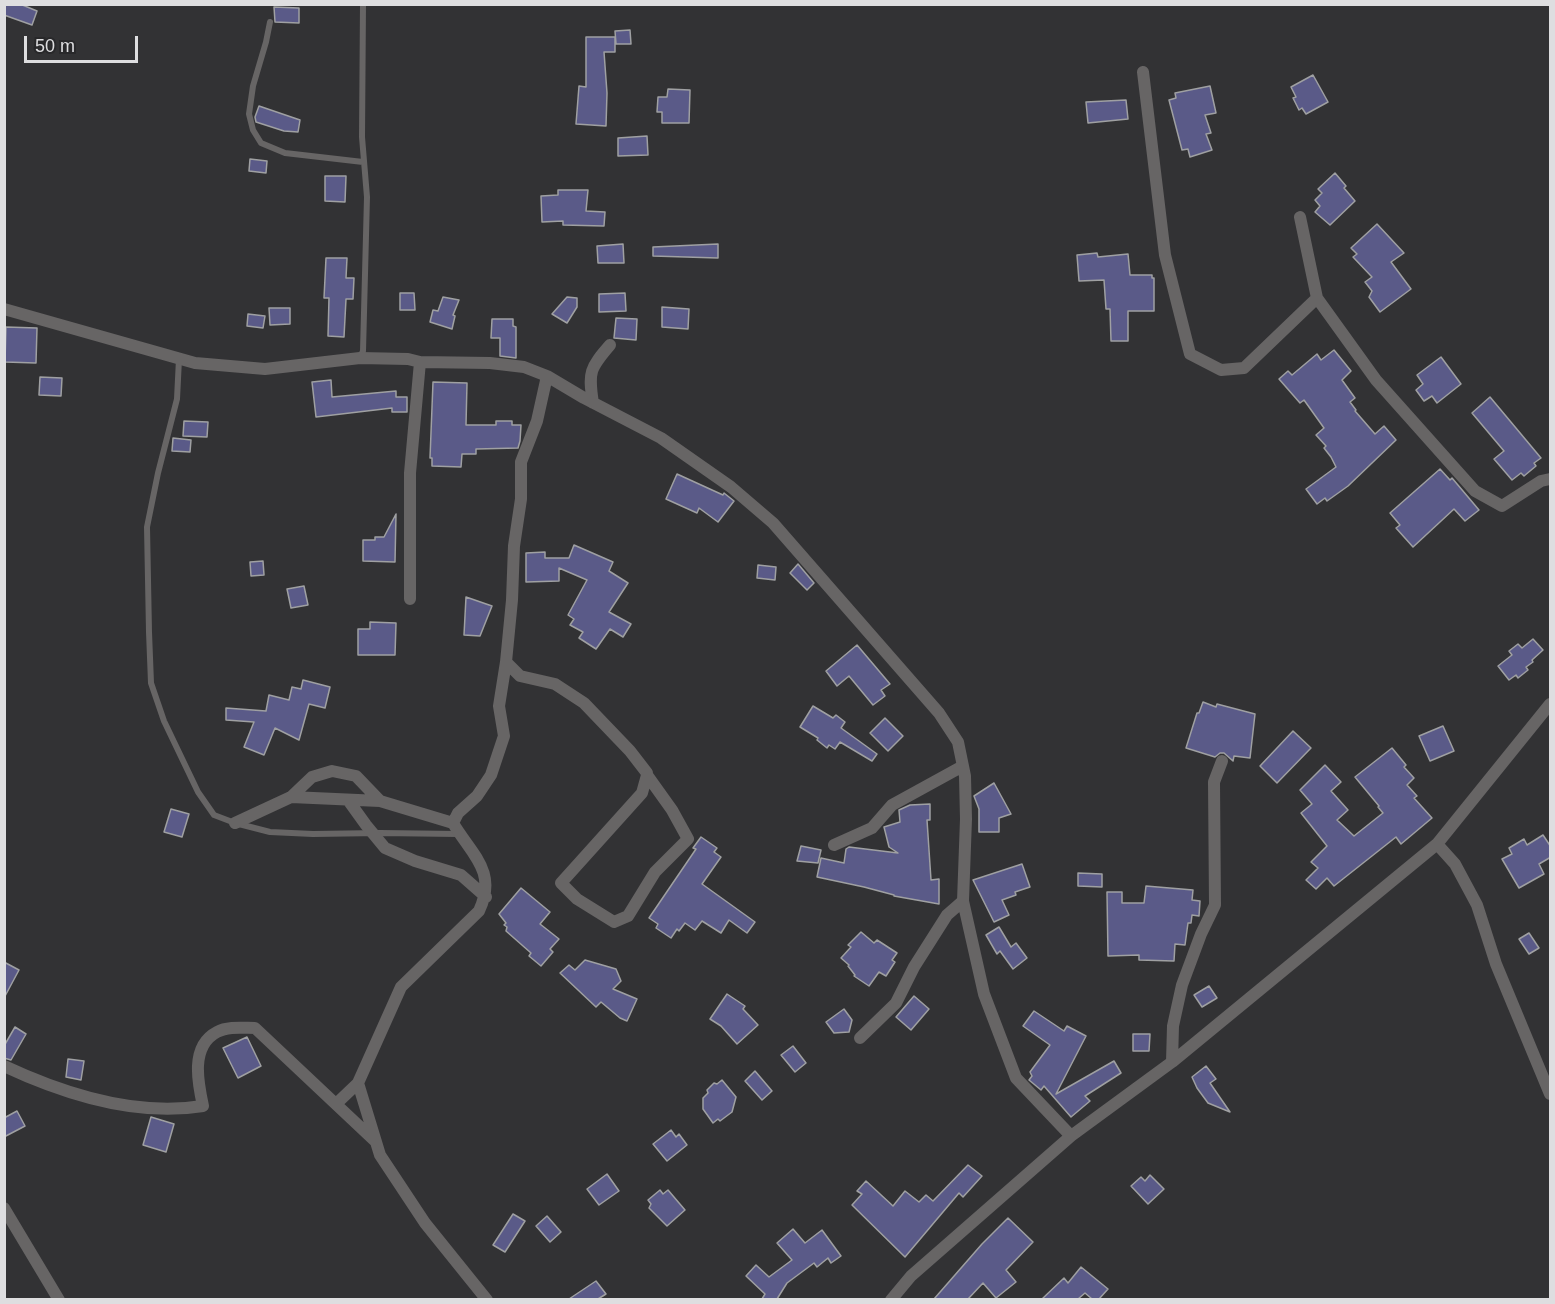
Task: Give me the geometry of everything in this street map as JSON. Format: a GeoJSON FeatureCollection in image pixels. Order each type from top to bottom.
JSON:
{"type":"FeatureCollection","features":[{"type":"Feature","properties":{"kind":"street"},"geometry":{"type":"LineString","coordinates":[[1143,72],[1165,255],[1190,354],[1221,370],[1244,368],[1317,298]]}},
{"type":"Feature","properties":{"kind":"street"},"geometry":{"type":"LineString","coordinates":[[1300,217],[1317,298],[1376,380],[1475,491],[1502,506],[1541,481],[1551,479]]}},
{"type":"Feature","properties":{"kind":"street"},"geometry":{"type":"LineString","coordinates":[[4,309],[195,363],[266,369],[360,358],[408,359],[420,363],[490,363],[524,367],[548,376],[592,403],[661,438],[731,488],[773,523],[939,713],[958,742],[965,776],[963,901],[984,994],[1016,1078],[1071,1136]]}},
{"type":"Feature","properties":{"kind":"street"},"geometry":{"type":"LineString","coordinates":[[592,403],[590,383],[593,364],[610,345]]}},
{"type":"Feature","properties":{"kind":"street"},"geometry":{"type":"LineString","coordinates":[[410,598],[410,473],[420,363]]}},
{"type":"Feature","properties":{"kind":"street"},"geometry":{"type":"LineString","coordinates":[[456,829],[458,813],[477,796],[491,775],[504,736],[499,706],[512,600],[514,546],[521,499],[521,462],[537,421],[548,376]]}},
{"type":"Feature","properties":{"kind":"street"},"geometry":{"type":"LineString","coordinates":[[506,662],[520,676],[555,684],[584,703],[630,751],[672,810],[688,839],[655,872],[628,916],[614,922],[577,899],[561,883],[642,793],[646,775]]}},
{"type":"Feature","properties":{"kind":"street"},"geometry":{"type":"LineString","coordinates":[[891,1299],[911,1276],[1071,1136],[1172,1062],[1437,844],[1551,704]]}},
{"type":"Feature","properties":{"kind":"street"},"geometry":{"type":"LineString","coordinates":[[1172,1062],[1173,1026],[1182,985],[1201,934],[1215,905],[1214,782],[1222,761]]}},
{"type":"Feature","properties":{"kind":"street"},"geometry":{"type":"LineString","coordinates":[[834,845],[873,828],[892,805],[963,766]]}},
{"type":"Feature","properties":{"kind":"street"},"geometry":{"type":"LineString","coordinates":[[236,823],[291,797],[312,777],[332,771],[356,776],[380,801]]}},
{"type":"Feature","properties":{"kind":"street"},"geometry":{"type":"LineString","coordinates":[[291,797],[380,801],[456,829],[480,861],[484,878],[486,897],[479,910],[401,987],[358,1083],[336,1104]]}},
{"type":"Feature","properties":{"kind":"street"},"geometry":{"type":"LineString","coordinates":[[348,800],[385,848],[415,861],[461,875],[486,897]]}},
{"type":"Feature","properties":{"kind":"street"},"geometry":{"type":"LineString","coordinates":[[1437,844],[1455,864],[1477,905],[1496,964],[1551,1094]]}},
{"type":"Feature","properties":{"kind":"street"},"geometry":{"type":"LineString","coordinates":[[860,1038],[896,1003],[914,967],[947,915],[963,901]]}},
{"type":"Feature","properties":{"kind":"street"},"geometry":{"type":"LineString","coordinates":[[4,1066],[47,1084],[110,1102],[150,1110],[187,1109],[203,1106],[197,1075],[205,1043],[217,1032],[236,1028],[255,1028],[376,1142]]}},
{"type":"Feature","properties":{"kind":"street"},"geometry":{"type":"LineString","coordinates":[[358,1083],[380,1155],[425,1223],[487,1299]]}},
{"type":"Feature","properties":{"kind":"street"},"geometry":{"type":"LineString","coordinates":[[4,1208],[59,1299]]}},
{"type":"Feature","properties":{"kind":"lane"},"geometry":{"type":"LineString","coordinates":[[360,358],[363,351],[367,197],[363,162],[363,4]]}},
{"type":"Feature","properties":{"kind":"lane"},"geometry":{"type":"LineString","coordinates":[[270,22],[252,86],[249,114],[252,130],[261,143],[285,153],[363,162]]}},
{"type":"Feature","properties":{"kind":"lane"},"geometry":{"type":"LineString","coordinates":[[179,358],[177,399],[158,472],[147,527],[151,683],[164,720],[198,792],[214,815],[270,832],[313,834],[456,829]]}},
{"type":"Feature","properties":{"kind":"building"},"geometry":{"type":"Polygon","coordinates":[[[4,4],[20,4],[37,11],[32,25],[4,15],[4,4]]]}},
{"type":"Feature","properties":{"kind":"building"},"geometry":{"type":"Polygon","coordinates":[[[274,7],[299,8],[299,23],[275,22],[274,7]]]}},
{"type":"Feature","properties":{"kind":"building"},"geometry":{"type":"Polygon","coordinates":[[[630,30],[631,44],[616,44],[615,31],[630,30]]]}},
{"type":"Feature","properties":{"kind":"building"},"geometry":{"type":"Polygon","coordinates":[[[586,37],[615,37],[615,52],[604,52],[607,93],[606,126],[576,124],[579,86],[586,87],[586,37]]]}},
{"type":"Feature","properties":{"kind":"building"},"geometry":{"type":"Polygon","coordinates":[[[1313,75],[1328,102],[1306,114],[1302,108],[1299,110],[1291,87],[1313,75]]]}},
{"type":"Feature","properties":{"kind":"building"},"geometry":{"type":"Polygon","coordinates":[[[1210,86],[1216,113],[1205,115],[1211,133],[1206,134],[1212,150],[1190,157],[1188,149],[1182,150],[1169,100],[1176,98],[1175,93],[1210,86]]]}},
{"type":"Feature","properties":{"kind":"building"},"geometry":{"type":"Polygon","coordinates":[[[668,89],[690,90],[689,123],[662,123],[662,112],[657,112],[658,97],[667,97],[668,89]]]}},
{"type":"Feature","properties":{"kind":"building"},"geometry":{"type":"Polygon","coordinates":[[[1126,100],[1128,119],[1088,123],[1086,102],[1126,100]]]}},
{"type":"Feature","properties":{"kind":"building"},"geometry":{"type":"Polygon","coordinates":[[[259,106],[300,120],[298,132],[284,131],[256,122],[255,117],[259,106]]]}},
{"type":"Feature","properties":{"kind":"building"},"geometry":{"type":"Polygon","coordinates":[[[647,136],[648,155],[618,156],[618,138],[647,136]]]}},
{"type":"Feature","properties":{"kind":"building"},"geometry":{"type":"Polygon","coordinates":[[[250,159],[267,161],[266,173],[249,171],[250,159]]]}},
{"type":"Feature","properties":{"kind":"building"},"geometry":{"type":"Polygon","coordinates":[[[1335,173],[1355,201],[1330,225],[1315,212],[1320,206],[1315,200],[1322,193],[1318,189],[1335,173]]]}},
{"type":"Feature","properties":{"kind":"building"},"geometry":{"type":"Polygon","coordinates":[[[325,176],[346,176],[345,202],[325,201],[325,176]]]}},
{"type":"Feature","properties":{"kind":"building"},"geometry":{"type":"Polygon","coordinates":[[[558,190],[588,190],[586,211],[605,212],[604,226],[563,225],[563,221],[542,222],[541,196],[558,195],[558,190]]]}},
{"type":"Feature","properties":{"kind":"building"},"geometry":{"type":"Polygon","coordinates":[[[1377,224],[1404,253],[1391,262],[1411,289],[1380,312],[1369,297],[1372,291],[1365,282],[1372,277],[1353,257],[1357,254],[1351,248],[1377,224]]]}},
{"type":"Feature","properties":{"kind":"building"},"geometry":{"type":"Polygon","coordinates":[[[623,244],[624,263],[598,263],[597,246],[623,244]]]}},
{"type":"Feature","properties":{"kind":"building"},"geometry":{"type":"Polygon","coordinates":[[[718,244],[718,258],[653,256],[653,247],[718,244]]]}},
{"type":"Feature","properties":{"kind":"building"},"geometry":{"type":"Polygon","coordinates":[[[1097,253],[1098,257],[1128,254],[1130,275],[1152,275],[1154,278],[1154,311],[1128,311],[1128,341],[1111,341],[1110,309],[1106,309],[1104,280],[1079,281],[1077,255],[1097,253]]]}},
{"type":"Feature","properties":{"kind":"building"},"geometry":{"type":"Polygon","coordinates":[[[326,258],[347,258],[346,278],[354,278],[353,299],[346,299],[344,337],[328,336],[329,298],[324,298],[326,258]]]}},
{"type":"Feature","properties":{"kind":"building"},"geometry":{"type":"Polygon","coordinates":[[[400,293],[414,293],[415,310],[400,310],[400,293]]]}},
{"type":"Feature","properties":{"kind":"building"},"geometry":{"type":"Polygon","coordinates":[[[625,293],[626,311],[599,312],[599,294],[625,293]]]}},
{"type":"Feature","properties":{"kind":"building"},"geometry":{"type":"Polygon","coordinates":[[[443,297],[459,300],[453,315],[455,316],[452,329],[430,322],[433,310],[438,311],[443,297]]]}},
{"type":"Feature","properties":{"kind":"building"},"geometry":{"type":"Polygon","coordinates":[[[567,297],[577,298],[577,307],[567,323],[552,314],[567,297]]]}},
{"type":"Feature","properties":{"kind":"building"},"geometry":{"type":"Polygon","coordinates":[[[662,307],[689,309],[688,329],[662,327],[662,307]]]}},
{"type":"Feature","properties":{"kind":"building"},"geometry":{"type":"Polygon","coordinates":[[[269,308],[290,308],[290,324],[270,325],[269,308]]]}},
{"type":"Feature","properties":{"kind":"building"},"geometry":{"type":"Polygon","coordinates":[[[248,314],[265,316],[263,328],[247,326],[248,314]]]}},
{"type":"Feature","properties":{"kind":"building"},"geometry":{"type":"Polygon","coordinates":[[[616,318],[637,319],[636,340],[614,338],[616,318]]]}},
{"type":"Feature","properties":{"kind":"building"},"geometry":{"type":"Polygon","coordinates":[[[492,319],[513,319],[513,326],[516,327],[516,358],[500,356],[500,338],[491,338],[492,319]]]}},
{"type":"Feature","properties":{"kind":"building"},"geometry":{"type":"Polygon","coordinates":[[[6,327],[37,328],[36,363],[5,362],[6,327]]]}},
{"type":"Feature","properties":{"kind":"building"},"geometry":{"type":"Polygon","coordinates":[[[1334,350],[1351,371],[1342,380],[1355,398],[1350,402],[1355,411],[1375,434],[1384,426],[1396,440],[1348,486],[1327,501],[1325,498],[1317,504],[1306,489],[1336,467],[1324,448],[1326,446],[1316,435],[1324,428],[1304,400],[1300,403],[1279,379],[1288,371],[1292,375],[1317,354],[1321,360],[1334,350]]]}},
{"type":"Feature","properties":{"kind":"building"},"geometry":{"type":"Polygon","coordinates":[[[1441,357],[1461,384],[1437,403],[1432,396],[1424,401],[1416,390],[1423,384],[1417,375],[1441,357]]]}},
{"type":"Feature","properties":{"kind":"building"},"geometry":{"type":"Polygon","coordinates":[[[40,377],[62,378],[61,396],[39,395],[40,377]]]}},
{"type":"Feature","properties":{"kind":"building"},"geometry":{"type":"Polygon","coordinates":[[[331,380],[332,397],[396,391],[396,397],[407,397],[407,412],[392,412],[392,408],[316,417],[312,382],[331,380]]]}},
{"type":"Feature","properties":{"kind":"building"},"geometry":{"type":"Polygon","coordinates":[[[433,382],[467,383],[466,425],[496,425],[496,421],[512,421],[512,425],[521,425],[518,448],[476,449],[476,454],[462,454],[461,467],[432,466],[432,458],[430,458],[433,382]]]}},
{"type":"Feature","properties":{"kind":"building"},"geometry":{"type":"Polygon","coordinates":[[[1490,397],[1541,458],[1534,463],[1536,466],[1524,476],[1521,473],[1512,480],[1494,459],[1504,451],[1472,413],[1490,397]]]}},
{"type":"Feature","properties":{"kind":"building"},"geometry":{"type":"Polygon","coordinates":[[[184,421],[208,422],[207,437],[183,436],[184,421]]]}},
{"type":"Feature","properties":{"kind":"building"},"geometry":{"type":"Polygon","coordinates":[[[173,438],[191,440],[190,452],[172,451],[173,438]]]}},
{"type":"Feature","properties":{"kind":"building"},"geometry":{"type":"Polygon","coordinates":[[[1440,469],[1450,480],[1452,478],[1479,510],[1465,521],[1454,509],[1413,547],[1396,528],[1400,525],[1390,513],[1440,469]]]}},
{"type":"Feature","properties":{"kind":"building"},"geometry":{"type":"Polygon","coordinates":[[[677,474],[723,495],[724,493],[734,501],[718,522],[699,508],[697,513],[666,499],[677,474]]]}},
{"type":"Feature","properties":{"kind":"building"},"geometry":{"type":"Polygon","coordinates":[[[396,514],[395,562],[363,561],[363,540],[384,537],[396,514]]]}},
{"type":"Feature","properties":{"kind":"building"},"geometry":{"type":"Polygon","coordinates":[[[574,545],[613,562],[609,571],[628,583],[609,612],[631,624],[623,637],[610,629],[596,649],[579,638],[583,632],[570,625],[574,619],[568,615],[587,580],[559,568],[559,581],[526,582],[526,553],[545,552],[545,558],[569,558],[574,545]]]}},
{"type":"Feature","properties":{"kind":"building"},"geometry":{"type":"Polygon","coordinates":[[[263,561],[264,575],[251,576],[250,562],[263,561]]]}},
{"type":"Feature","properties":{"kind":"building"},"geometry":{"type":"Polygon","coordinates":[[[798,564],[814,583],[807,590],[790,573],[798,564]]]}},
{"type":"Feature","properties":{"kind":"building"},"geometry":{"type":"Polygon","coordinates":[[[758,565],[776,567],[775,580],[757,578],[758,565]]]}},
{"type":"Feature","properties":{"kind":"building"},"geometry":{"type":"Polygon","coordinates":[[[304,586],[308,605],[291,608],[287,589],[304,586]]]}},
{"type":"Feature","properties":{"kind":"building"},"geometry":{"type":"Polygon","coordinates":[[[466,597],[492,606],[480,636],[464,635],[466,597]]]}},
{"type":"Feature","properties":{"kind":"building"},"geometry":{"type":"Polygon","coordinates":[[[370,622],[396,623],[395,655],[358,655],[358,629],[370,629],[370,622]]]}},
{"type":"Feature","properties":{"kind":"building"},"geometry":{"type":"Polygon","coordinates":[[[1533,639],[1543,650],[1526,667],[1528,670],[1518,678],[1516,675],[1509,680],[1498,666],[1512,655],[1509,651],[1518,644],[1522,648],[1533,639]]]}},
{"type":"Feature","properties":{"kind":"building"},"geometry":{"type":"Polygon","coordinates":[[[857,645],[890,684],[881,690],[885,696],[873,705],[849,676],[837,686],[826,671],[857,645]]]}},
{"type":"Feature","properties":{"kind":"building"},"geometry":{"type":"Polygon","coordinates":[[[303,680],[330,687],[325,708],[309,704],[299,740],[275,728],[264,755],[244,747],[254,722],[226,720],[226,708],[266,711],[269,695],[289,700],[292,687],[301,689],[303,680]]]}},
{"type":"Feature","properties":{"kind":"building"},"geometry":{"type":"Polygon","coordinates":[[[1203,702],[1216,707],[1217,704],[1255,714],[1250,758],[1234,756],[1233,761],[1224,753],[1215,757],[1186,748],[1197,713],[1203,702]]]}},
{"type":"Feature","properties":{"kind":"building"},"geometry":{"type":"Polygon","coordinates":[[[813,706],[833,718],[836,715],[845,722],[841,728],[877,754],[872,761],[840,742],[835,749],[829,745],[827,748],[817,740],[818,738],[800,727],[813,706]]]}},
{"type":"Feature","properties":{"kind":"building"},"geometry":{"type":"Polygon","coordinates":[[[885,718],[903,736],[888,751],[870,733],[885,718]]]}},
{"type":"Feature","properties":{"kind":"building"},"geometry":{"type":"Polygon","coordinates":[[[1443,726],[1454,751],[1430,761],[1419,736],[1443,726]]]}},
{"type":"Feature","properties":{"kind":"building"},"geometry":{"type":"Polygon","coordinates":[[[1293,731],[1311,748],[1277,783],[1260,766],[1293,731]]]}},
{"type":"Feature","properties":{"kind":"building"},"geometry":{"type":"Polygon","coordinates":[[[1392,748],[1414,778],[1407,785],[1417,796],[1414,798],[1432,818],[1401,844],[1396,837],[1334,886],[1327,878],[1316,889],[1306,880],[1318,868],[1311,862],[1327,846],[1301,813],[1312,804],[1300,790],[1325,765],[1341,782],[1331,791],[1348,810],[1337,820],[1354,836],[1383,813],[1355,777],[1392,748]]]}},
{"type":"Feature","properties":{"kind":"building"},"geometry":{"type":"Polygon","coordinates":[[[994,783],[1011,814],[999,818],[999,832],[979,832],[979,809],[974,796],[994,783]]]}},
{"type":"Feature","properties":{"kind":"building"},"geometry":{"type":"Polygon","coordinates":[[[930,804],[930,820],[927,820],[931,880],[939,879],[939,904],[894,896],[817,877],[821,858],[844,863],[846,849],[849,847],[898,853],[889,847],[884,827],[900,822],[899,810],[910,805],[930,804]]]}},
{"type":"Feature","properties":{"kind":"building"},"geometry":{"type":"Polygon","coordinates":[[[171,809],[189,814],[182,837],[164,832],[171,809]]]}},
{"type":"Feature","properties":{"kind":"building"},"geometry":{"type":"Polygon","coordinates":[[[1543,835],[1551,847],[1551,857],[1539,864],[1544,874],[1519,888],[1502,859],[1512,854],[1509,848],[1524,839],[1527,845],[1543,835]]]}},
{"type":"Feature","properties":{"kind":"building"},"geometry":{"type":"Polygon","coordinates":[[[701,837],[717,848],[714,852],[721,857],[702,884],[755,922],[747,933],[729,920],[721,933],[702,921],[695,930],[685,923],[671,938],[656,928],[658,924],[649,918],[696,849],[693,848],[701,837]]]}},
{"type":"Feature","properties":{"kind":"building"},"geometry":{"type":"Polygon","coordinates":[[[801,846],[821,850],[818,863],[797,861],[801,846]]]}},
{"type":"Feature","properties":{"kind":"building"},"geometry":{"type":"Polygon","coordinates":[[[1022,864],[1030,887],[1002,900],[1009,915],[994,922],[973,880],[1022,864]]]}},
{"type":"Feature","properties":{"kind":"building"},"geometry":{"type":"Polygon","coordinates":[[[1078,873],[1102,874],[1102,887],[1078,886],[1078,873]]]}},
{"type":"Feature","properties":{"kind":"building"},"geometry":{"type":"Polygon","coordinates":[[[1146,886],[1193,890],[1192,900],[1200,901],[1199,916],[1192,915],[1191,923],[1188,923],[1185,945],[1175,944],[1174,961],[1139,960],[1139,955],[1108,956],[1107,892],[1122,892],[1122,903],[1144,903],[1146,886]]]}},
{"type":"Feature","properties":{"kind":"building"},"geometry":{"type":"Polygon","coordinates":[[[521,888],[550,912],[540,924],[559,939],[550,949],[553,952],[541,966],[529,956],[531,953],[506,931],[507,927],[504,925],[506,923],[499,914],[521,888]]]}},
{"type":"Feature","properties":{"kind":"building"},"geometry":{"type":"Polygon","coordinates":[[[999,927],[1011,947],[1016,943],[1027,958],[1013,969],[1000,951],[997,954],[986,935],[999,927]]]}},
{"type":"Feature","properties":{"kind":"building"},"geometry":{"type":"Polygon","coordinates":[[[861,932],[874,943],[877,940],[897,953],[892,960],[895,962],[886,976],[879,972],[869,986],[854,976],[849,965],[841,958],[851,947],[848,945],[861,932]]]}},
{"type":"Feature","properties":{"kind":"building"},"geometry":{"type":"Polygon","coordinates":[[[1529,933],[1539,948],[1529,954],[1519,939],[1529,933]]]}},
{"type":"Feature","properties":{"kind":"building"},"geometry":{"type":"Polygon","coordinates":[[[585,960],[616,969],[621,981],[613,989],[637,999],[627,1021],[601,1002],[596,1007],[560,973],[569,965],[575,970],[585,960]]]}},
{"type":"Feature","properties":{"kind":"building"},"geometry":{"type":"Polygon","coordinates":[[[4,962],[19,970],[4,998],[4,962]]]}},
{"type":"Feature","properties":{"kind":"building"},"geometry":{"type":"Polygon","coordinates":[[[1209,986],[1217,998],[1202,1007],[1194,995],[1209,986]]]}},
{"type":"Feature","properties":{"kind":"building"},"geometry":{"type":"Polygon","coordinates":[[[727,994],[745,1006],[743,1009],[758,1025],[737,1044],[721,1026],[710,1019],[727,994]]]}},
{"type":"Feature","properties":{"kind":"building"},"geometry":{"type":"Polygon","coordinates":[[[914,996],[929,1009],[911,1030],[896,1017],[914,996]]]}},
{"type":"Feature","properties":{"kind":"building"},"geometry":{"type":"Polygon","coordinates":[[[844,1009],[852,1020],[849,1032],[834,1033],[826,1022],[844,1009]]]}},
{"type":"Feature","properties":{"kind":"building"},"geometry":{"type":"Polygon","coordinates":[[[1034,1011],[1064,1031],[1067,1026],[1086,1036],[1056,1094],[1114,1061],[1121,1073],[1085,1096],[1090,1101],[1071,1117],[1044,1086],[1041,1090],[1029,1080],[1032,1076],[1030,1072],[1050,1045],[1023,1026],[1034,1011]]]}},
{"type":"Feature","properties":{"kind":"building"},"geometry":{"type":"Polygon","coordinates":[[[15,1027],[26,1034],[11,1060],[4,1058],[4,1046],[15,1027]]]}},
{"type":"Feature","properties":{"kind":"building"},"geometry":{"type":"Polygon","coordinates":[[[1133,1034],[1150,1034],[1149,1051],[1133,1051],[1133,1034]]]}},
{"type":"Feature","properties":{"kind":"building"},"geometry":{"type":"Polygon","coordinates":[[[247,1037],[261,1066],[238,1078],[223,1048],[247,1037]]]}},
{"type":"Feature","properties":{"kind":"building"},"geometry":{"type":"Polygon","coordinates":[[[793,1046],[806,1063],[795,1072],[781,1055],[793,1046]]]}},
{"type":"Feature","properties":{"kind":"building"},"geometry":{"type":"Polygon","coordinates":[[[68,1059],[84,1061],[81,1080],[66,1077],[68,1059]]]}},
{"type":"Feature","properties":{"kind":"building"},"geometry":{"type":"Polygon","coordinates":[[[1206,1066],[1216,1079],[1210,1083],[1230,1112],[1208,1103],[1197,1088],[1192,1077],[1206,1066]]]}},
{"type":"Feature","properties":{"kind":"building"},"geometry":{"type":"Polygon","coordinates":[[[755,1071],[772,1091],[762,1100],[745,1081],[755,1071]]]}},
{"type":"Feature","properties":{"kind":"building"},"geometry":{"type":"Polygon","coordinates":[[[722,1080],[736,1097],[732,1112],[713,1123],[703,1109],[703,1098],[714,1083],[717,1084],[722,1080]]]}},
{"type":"Feature","properties":{"kind":"building"},"geometry":{"type":"Polygon","coordinates":[[[17,1111],[25,1126],[4,1137],[4,1118],[17,1111]]]}},
{"type":"Feature","properties":{"kind":"building"},"geometry":{"type":"Polygon","coordinates":[[[151,1117],[174,1124],[166,1152],[143,1145],[151,1117]]]}},
{"type":"Feature","properties":{"kind":"building"},"geometry":{"type":"Polygon","coordinates":[[[671,1130],[676,1137],[679,1134],[687,1145],[667,1161],[653,1144],[671,1130]]]}},
{"type":"Feature","properties":{"kind":"building"},"geometry":{"type":"Polygon","coordinates":[[[968,1165],[982,1176],[963,1197],[959,1193],[905,1257],[852,1205],[862,1194],[857,1191],[866,1181],[893,1206],[905,1191],[919,1202],[926,1195],[933,1201],[968,1165]]]}},
{"type":"Feature","properties":{"kind":"building"},"geometry":{"type":"Polygon","coordinates":[[[607,1174],[619,1191],[599,1205],[587,1189],[607,1174]]]}},
{"type":"Feature","properties":{"kind":"building"},"geometry":{"type":"Polygon","coordinates":[[[1150,1175],[1164,1189],[1148,1204],[1131,1186],[1141,1177],[1145,1181],[1150,1175]]]}},
{"type":"Feature","properties":{"kind":"building"},"geometry":{"type":"Polygon","coordinates":[[[660,1190],[663,1194],[668,1190],[685,1210],[667,1226],[649,1208],[651,1204],[648,1200],[660,1190]]]}},
{"type":"Feature","properties":{"kind":"building"},"geometry":{"type":"Polygon","coordinates":[[[513,1214],[525,1221],[505,1252],[493,1245],[513,1214]]]}},
{"type":"Feature","properties":{"kind":"building"},"geometry":{"type":"Polygon","coordinates":[[[547,1216],[561,1232],[550,1242],[536,1226],[547,1216]]]}},
{"type":"Feature","properties":{"kind":"building"},"geometry":{"type":"Polygon","coordinates":[[[1008,1218],[1033,1242],[1006,1270],[1016,1282],[996,1298],[983,1283],[968,1299],[934,1299],[982,1244],[1008,1218]]]}},
{"type":"Feature","properties":{"kind":"building"},"geometry":{"type":"Polygon","coordinates":[[[793,1229],[805,1243],[822,1230],[841,1256],[831,1263],[828,1258],[817,1267],[814,1263],[787,1283],[777,1299],[762,1299],[765,1294],[746,1276],[756,1265],[769,1277],[792,1260],[777,1243],[793,1229]]]}},
{"type":"Feature","properties":{"kind":"building"},"geometry":{"type":"Polygon","coordinates":[[[1081,1267],[1108,1289],[1099,1299],[1092,1299],[1085,1293],[1078,1299],[1042,1299],[1064,1278],[1068,1283],[1081,1267]]]}},
{"type":"Feature","properties":{"kind":"building"},"geometry":{"type":"Polygon","coordinates":[[[596,1281],[606,1294],[598,1299],[569,1299],[596,1281]]]}}]}
